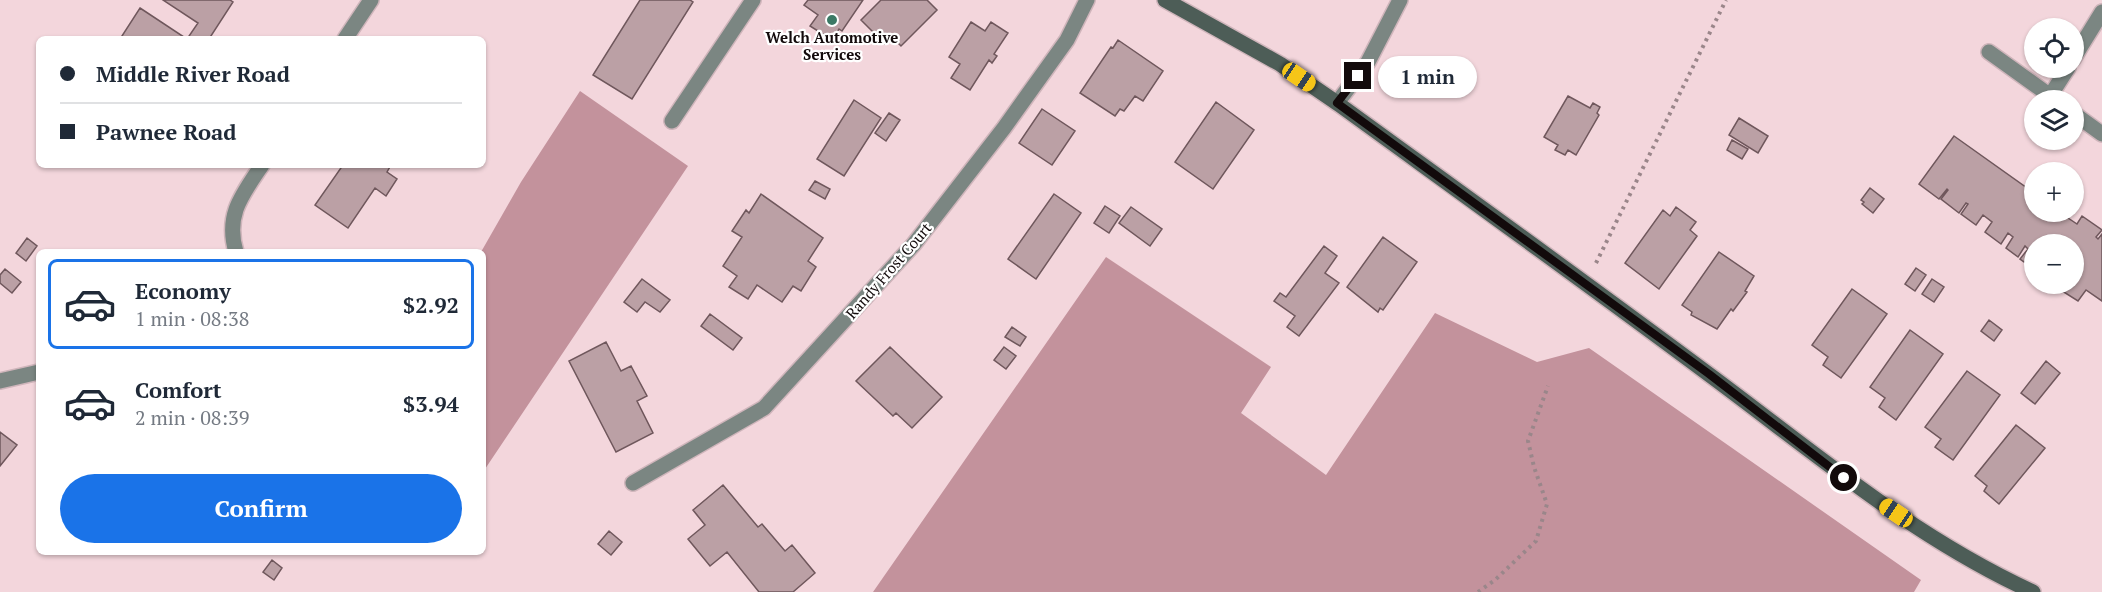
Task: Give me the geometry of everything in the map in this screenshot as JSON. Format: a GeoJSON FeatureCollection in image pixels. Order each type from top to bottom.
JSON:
{"type":"FeatureCollection","features":[{"type":"Feature","properties":{"kind":"street"},"geometry":{"type":"LineString","coordinates":[[347,36],[371,0]]}},
{"type":"Feature","properties":{"kind":"street"},"geometry":{"type":"LineString","coordinates":[[672,121],[753,0]]}},
{"type":"Feature","properties":{"kind":"street","name":"Randy Frost Court"},"geometry":{"type":"LineString","coordinates":[[633,483],[764,408],[772,400],[914,244],[1029,93],[1066,40],[1087,0]]}},
{"type":"Feature","properties":{"kind":"street"},"geometry":{"type":"LineString","coordinates":[[1165,0],[1280,64],[1337,103],[1709,374],[1844,478],[1947,548],[2033,592]]}},
{"type":"Feature","properties":{"kind":"street"},"geometry":{"type":"LineString","coordinates":[[1337,103],[1368,62],[1400,0]]}},
{"type":"Feature","properties":{"kind":"street"},"geometry":{"type":"LineString","coordinates":[[2084,41],[2102,12]]}},
{"type":"Feature","properties":{"kind":"street"},"geometry":{"type":"LineString","coordinates":[[1989,52],[2042,90]]}},
{"type":"Feature","properties":{"kind":"street"},"geometry":{"type":"LineString","coordinates":[[2084,120],[2102,134]]}},
{"type":"Feature","properties":{"kind":"street"},"geometry":{"type":"LineString","coordinates":[[235,249],[232,224],[237,203],[260,168]]}},
{"type":"Feature","properties":{"kind":"street"},"geometry":{"type":"LineString","coordinates":[[0,381],[36,373]]}},
{"type":"Feature","properties":{"kind":"path"},"geometry":{"type":"LineString","coordinates":[[1585,284],[1726,0]]}},
{"type":"Feature","properties":{"kind":"path"},"geometry":{"type":"LineString","coordinates":[[1478,592],[1496,580],[1536,541],[1547,504],[1528,441],[1548,386]]}},
{"type":"Feature","properties":{"kind":"shaded area"},"geometry":{"type":"Polygon","coordinates":[[[580,91],[688,166],[486,468],[486,249],[483,249],[521,182],[580,91]]]}},
{"type":"Feature","properties":{"kind":"shaded area"},"geometry":{"type":"Polygon","coordinates":[[[1106,257],[1271,367],[1241,413],[1326,475],[1435,313],[1537,362],[1589,348],[1921,580],[1914,592],[873,592],[1106,257]]]}},
{"type":"Feature","properties":{"kind":"building"},"geometry":{"type":"Polygon","coordinates":[[[163,0],[230,0],[233,2],[211,36],[189,36],[198,23],[163,0]]]}},
{"type":"Feature","properties":{"kind":"building"},"geometry":{"type":"Polygon","coordinates":[[[640,0],[690,0],[693,2],[632,99],[593,75],[640,0]]]}},
{"type":"Feature","properties":{"kind":"building","name":"Welch Automotive Services"},"geometry":{"type":"Polygon","coordinates":[[[808,0],[863,0],[842,31],[839,29],[832,40],[810,26],[818,15],[804,5],[808,0]]]}},
{"type":"Feature","properties":{"kind":"building"},"geometry":{"type":"Polygon","coordinates":[[[881,0],[927,0],[937,10],[901,46],[892,37],[885,44],[861,20],[881,0]]]}},
{"type":"Feature","properties":{"kind":"building"},"geometry":{"type":"Polygon","coordinates":[[[140,8],[182,36],[122,36],[140,8]]]}},
{"type":"Feature","properties":{"kind":"building"},"geometry":{"type":"Polygon","coordinates":[[[971,22],[985,31],[991,22],[1008,33],[994,54],[997,56],[992,63],[989,60],[970,90],[951,78],[960,64],[949,57],[971,22]]]}},
{"type":"Feature","properties":{"kind":"building"},"geometry":{"type":"Polygon","coordinates":[[[1118,40],[1163,71],[1143,101],[1135,96],[1124,111],[1120,109],[1115,116],[1080,93],[1118,40]]]}},
{"type":"Feature","properties":{"kind":"building"},"geometry":{"type":"Polygon","coordinates":[[[1568,96],[1590,108],[1593,103],[1600,107],[1597,113],[1599,115],[1576,155],[1568,150],[1565,155],[1555,150],[1558,145],[1544,137],[1568,96]]]}},
{"type":"Feature","properties":{"kind":"building"},"geometry":{"type":"Polygon","coordinates":[[[854,100],[881,118],[844,176],[817,159],[854,100]]]}},
{"type":"Feature","properties":{"kind":"building"},"geometry":{"type":"Polygon","coordinates":[[[1216,102],[1254,130],[1213,189],[1175,162],[1216,102]]]}},
{"type":"Feature","properties":{"kind":"building"},"geometry":{"type":"Polygon","coordinates":[[[1042,109],[1075,131],[1052,165],[1019,143],[1042,109]]]}},
{"type":"Feature","properties":{"kind":"building"},"geometry":{"type":"Polygon","coordinates":[[[889,113],[900,120],[886,141],[875,133],[889,113]]]}},
{"type":"Feature","properties":{"kind":"building"},"geometry":{"type":"Polygon","coordinates":[[[1739,118],[1768,136],[1758,153],[1729,135],[1739,118]]]}},
{"type":"Feature","properties":{"kind":"building"},"geometry":{"type":"Polygon","coordinates":[[[1954,136],[2024,186],[2024,222],[2074,222],[2077,224],[2084,222],[2084,217],[2102,230],[2096,237],[2098,239],[2102,234],[2102,301],[2086,290],[2084,293],[2084,234],[2024,234],[2024,248],[2018,257],[2006,248],[2013,237],[2008,233],[2001,244],[1985,232],[1992,222],[1983,215],[1976,225],[1961,214],[1968,204],[1966,203],[1959,213],[1941,199],[1947,189],[1939,199],[1919,184],[1954,136]]]}},
{"type":"Feature","properties":{"kind":"building"},"geometry":{"type":"Polygon","coordinates":[[[1732,140],[1748,149],[1742,159],[1727,150],[1732,140]]]}},
{"type":"Feature","properties":{"kind":"building"},"geometry":{"type":"Polygon","coordinates":[[[341,168],[389,168],[387,172],[397,179],[386,196],[375,188],[348,228],[315,205],[341,168]]]}},
{"type":"Feature","properties":{"kind":"building"},"geometry":{"type":"Polygon","coordinates":[[[815,181],[830,189],[825,199],[809,190],[815,181]]]}},
{"type":"Feature","properties":{"kind":"building"},"geometry":{"type":"Polygon","coordinates":[[[1870,188],[1884,199],[1873,213],[1862,204],[1864,202],[1861,200],[1870,188]]]}},
{"type":"Feature","properties":{"kind":"building"},"geometry":{"type":"Polygon","coordinates":[[[761,194],[823,238],[808,261],[816,267],[801,291],[793,286],[782,302],[757,285],[748,299],[729,287],[737,276],[723,266],[742,237],[732,231],[746,210],[749,213],[761,194]]]}},
{"type":"Feature","properties":{"kind":"building"},"geometry":{"type":"Polygon","coordinates":[[[1054,194],[1081,213],[1036,279],[1008,259],[1054,194]]]}},
{"type":"Feature","properties":{"kind":"building"},"geometry":{"type":"Polygon","coordinates":[[[1105,206],[1120,216],[1109,233],[1094,223],[1105,206]]]}},
{"type":"Feature","properties":{"kind":"building"},"geometry":{"type":"Polygon","coordinates":[[[1131,207],[1162,229],[1150,246],[1119,223],[1131,207]]]}},
{"type":"Feature","properties":{"kind":"building"},"geometry":{"type":"Polygon","coordinates":[[[1676,207],[1696,222],[1690,230],[1697,236],[1659,289],[1625,263],[1663,210],[1670,216],[1676,207]]]}},
{"type":"Feature","properties":{"kind":"building"},"geometry":{"type":"Polygon","coordinates":[[[1383,237],[1417,262],[1383,310],[1380,308],[1378,312],[1347,287],[1383,237]]]}},
{"type":"Feature","properties":{"kind":"building"},"geometry":{"type":"Polygon","coordinates":[[[27,238],[37,246],[26,261],[16,253],[27,238]]]}},
{"type":"Feature","properties":{"kind":"building"},"geometry":{"type":"Polygon","coordinates":[[[1324,246],[1337,256],[1325,273],[1339,283],[1299,336],[1287,327],[1295,316],[1274,301],[1280,293],[1286,297],[1324,246]]]}},
{"type":"Feature","properties":{"kind":"building"},"geometry":{"type":"Polygon","coordinates":[[[1719,252],[1754,276],[1745,291],[1747,292],[1717,329],[1691,315],[1692,312],[1682,305],[1719,252]]]}},
{"type":"Feature","properties":{"kind":"building"},"geometry":{"type":"Polygon","coordinates":[[[1916,268],[1926,275],[1915,291],[1905,284],[1916,268]]]}},
{"type":"Feature","properties":{"kind":"building"},"geometry":{"type":"Polygon","coordinates":[[[5,269],[21,282],[12,293],[0,283],[0,275],[5,269]]]}},
{"type":"Feature","properties":{"kind":"building"},"geometry":{"type":"Polygon","coordinates":[[[642,279],[670,300],[660,312],[645,302],[637,312],[624,302],[642,279]]]}},
{"type":"Feature","properties":{"kind":"building"},"geometry":{"type":"Polygon","coordinates":[[[1932,279],[1944,287],[1934,302],[1922,294],[1932,279]]]}},
{"type":"Feature","properties":{"kind":"building"},"geometry":{"type":"Polygon","coordinates":[[[1852,289],[1887,314],[1841,378],[1823,365],[1828,357],[1812,345],[1852,289]]]}},
{"type":"Feature","properties":{"kind":"building"},"geometry":{"type":"Polygon","coordinates":[[[2067,294],[2083,294],[2078,301],[2067,294]]]}},
{"type":"Feature","properties":{"kind":"building"},"geometry":{"type":"Polygon","coordinates":[[[710,314],[742,338],[733,350],[701,326],[710,314]]]}},
{"type":"Feature","properties":{"kind":"building"},"geometry":{"type":"Polygon","coordinates":[[[1989,320],[2002,330],[1994,341],[1981,331],[1989,320]]]}},
{"type":"Feature","properties":{"kind":"building"},"geometry":{"type":"Polygon","coordinates":[[[1012,327],[1026,337],[1020,346],[1005,337],[1012,327]]]}},
{"type":"Feature","properties":{"kind":"building"},"geometry":{"type":"Polygon","coordinates":[[[1910,330],[1943,354],[1896,420],[1879,407],[1885,398],[1870,387],[1910,330]]]}},
{"type":"Feature","properties":{"kind":"building"},"geometry":{"type":"Polygon","coordinates":[[[606,342],[621,371],[631,366],[647,396],[637,401],[653,433],[616,452],[569,361],[606,342]]]}},
{"type":"Feature","properties":{"kind":"building"},"geometry":{"type":"Polygon","coordinates":[[[890,347],[942,397],[912,428],[896,413],[893,416],[856,381],[890,347]]]}},
{"type":"Feature","properties":{"kind":"building"},"geometry":{"type":"Polygon","coordinates":[[[1004,347],[1016,356],[1006,369],[994,360],[1004,347]]]}},
{"type":"Feature","properties":{"kind":"building"},"geometry":{"type":"Polygon","coordinates":[[[2046,361],[2060,373],[2035,404],[2021,393],[2046,361]]]}},
{"type":"Feature","properties":{"kind":"building"},"geometry":{"type":"Polygon","coordinates":[[[1967,371],[2000,395],[1953,460],[1935,447],[1941,439],[1925,427],[1967,371]]]}},
{"type":"Feature","properties":{"kind":"building"},"geometry":{"type":"Polygon","coordinates":[[[2016,425],[2045,448],[1999,504],[1984,491],[1987,486],[1975,476],[2016,425]]]}},
{"type":"Feature","properties":{"kind":"building"},"geometry":{"type":"Polygon","coordinates":[[[0,432],[17,445],[0,466],[0,432]]]}},
{"type":"Feature","properties":{"kind":"building"},"geometry":{"type":"Polygon","coordinates":[[[723,485],[758,527],[762,524],[785,551],[792,545],[815,573],[793,592],[759,592],[727,552],[710,566],[688,539],[705,525],[693,510],[723,485]]]}},
{"type":"Feature","properties":{"kind":"building"},"geometry":{"type":"Polygon","coordinates":[[[609,531],[622,542],[611,555],[598,544],[609,531]]]}},
{"type":"Feature","properties":{"kind":"building"},"geometry":{"type":"Polygon","coordinates":[[[272,560],[282,568],[274,580],[263,572],[272,560]]]}},
{"type":"Feature","properties":{"kind":"place","name":"Welch Automotive Services"},"geometry":{"type":"Point","coordinates":[832,20]}},
{"type":"Feature","properties":{"kind":"route"},"geometry":{"type":"LineString","coordinates":[[1358,76],[1337,103],[1709,374],[1844,478]]}}]}
